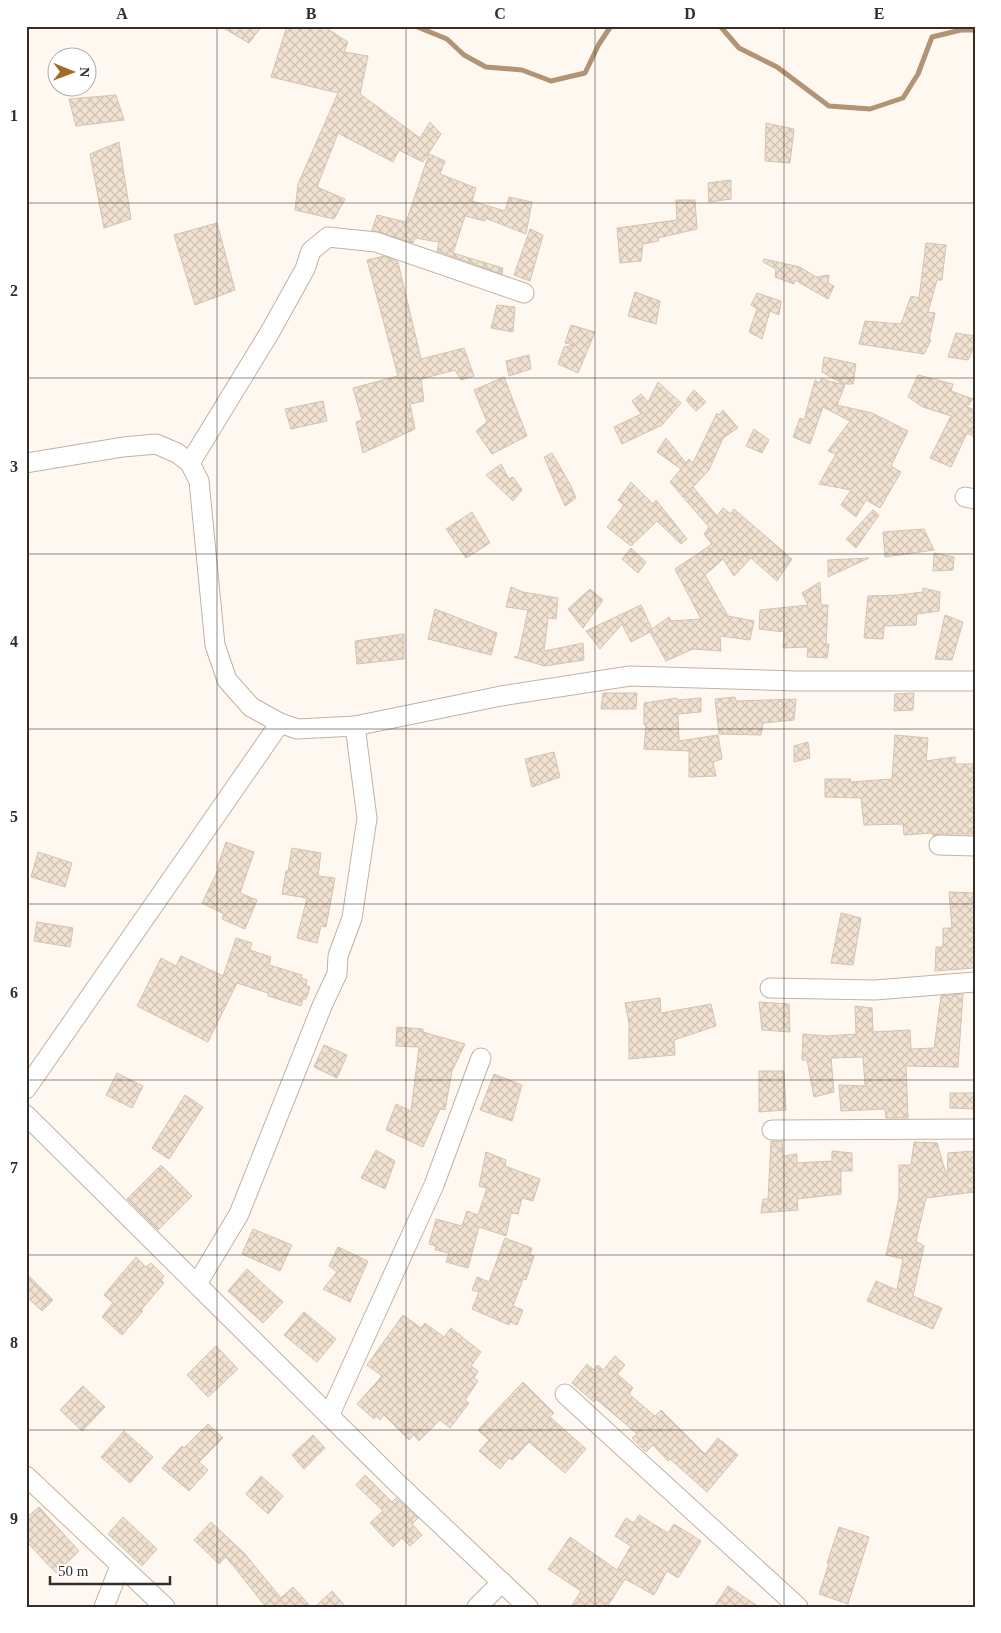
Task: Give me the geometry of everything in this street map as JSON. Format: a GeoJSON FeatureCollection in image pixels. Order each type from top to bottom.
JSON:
{"type":"FeatureCollection","features":[{"type":"Feature","properties":{"kind":"street"},"geometry":{"type":"LineString","coordinates":[[190,463],[270,332],[305,269],[311,251],[328,237],[376,242],[524,293]]}},
{"type":"Feature","properties":{"kind":"street"},"geometry":{"type":"LineString","coordinates":[[26,463],[124,447],[156,444],[177,453],[190,463],[199,481],[215,645],[227,680],[251,707],[280,723],[297,729],[355,726],[501,696],[630,676],[796,681],[975,681]]}},
{"type":"Feature","properties":{"kind":"street"},"geometry":{"type":"LineString","coordinates":[[26,1090],[280,723]]}},
{"type":"Feature","properties":{"kind":"street"},"geometry":{"type":"LineString","coordinates":[[197,1284],[239,1214],[322,1006],[337,974],[338,956],[352,918],[367,818],[355,726]]}},
{"type":"Feature","properties":{"kind":"street"},"geometry":{"type":"LineString","coordinates":[[938,845],[975,846]]}},
{"type":"Feature","properties":{"kind":"street"},"geometry":{"type":"LineString","coordinates":[[770,988],[875,990],[975,982]]}},
{"type":"Feature","properties":{"kind":"street"},"geometry":{"type":"LineString","coordinates":[[329,1416],[434,1185],[481,1058]]}},
{"type":"Feature","properties":{"kind":"street"},"geometry":{"type":"LineString","coordinates":[[26,1115],[405,1491],[528,1607]]}},
{"type":"Feature","properties":{"kind":"street"},"geometry":{"type":"LineString","coordinates":[[772,1130],[975,1130]]}},
{"type":"Feature","properties":{"kind":"street"},"geometry":{"type":"LineString","coordinates":[[565,1394],[798,1607]]}},
{"type":"Feature","properties":{"kind":"street"},"geometry":{"type":"LineString","coordinates":[[26,1476],[165,1607]]}},
{"type":"Feature","properties":{"kind":"street"},"geometry":{"type":"LineString","coordinates":[[104,1607],[120,1566]]}},
{"type":"Feature","properties":{"kind":"street"},"geometry":{"type":"LineString","coordinates":[[477,1607],[502,1582]]}},
{"type":"Feature","properties":{"kind":"building"},"geometry":{"type":"Polygon","coordinates":[[[220,26],[262,26],[249,43],[220,26]]]}},
{"type":"Feature","properties":{"kind":"building"},"geometry":{"type":"Polygon","coordinates":[[[287,26],[323,26],[348,42],[344,52],[368,56],[360,94],[420,138],[430,122],[441,134],[423,162],[399,150],[393,162],[338,133],[317,187],[345,199],[334,219],[295,210],[298,184],[338,93],[271,77],[287,26]]]}},
{"type":"Feature","properties":{"kind":"building"},"geometry":{"type":"Polygon","coordinates":[[[116,95],[124,120],[76,126],[69,99],[116,95]]]}},
{"type":"Feature","properties":{"kind":"building"},"geometry":{"type":"Polygon","coordinates":[[[766,123],[794,129],[790,163],[765,161],[766,123]]]}},
{"type":"Feature","properties":{"kind":"building"},"geometry":{"type":"Polygon","coordinates":[[[119,142],[131,219],[104,228],[90,154],[119,142]]]}},
{"type":"Feature","properties":{"kind":"building"},"geometry":{"type":"Polygon","coordinates":[[[429,154],[445,161],[440,174],[476,188],[472,201],[505,211],[509,197],[532,202],[526,234],[485,218],[485,221],[465,216],[453,253],[503,268],[502,274],[437,251],[439,242],[415,238],[413,243],[372,230],[377,215],[406,222],[429,154]]]}},
{"type":"Feature","properties":{"kind":"building"},"geometry":{"type":"Polygon","coordinates":[[[731,180],[731,199],[709,202],[708,183],[731,180]]]}},
{"type":"Feature","properties":{"kind":"building"},"geometry":{"type":"Polygon","coordinates":[[[676,200],[695,200],[697,229],[658,238],[659,241],[643,244],[641,261],[620,263],[617,228],[677,220],[676,200]]]}},
{"type":"Feature","properties":{"kind":"building"},"geometry":{"type":"Polygon","coordinates":[[[217,223],[235,290],[195,305],[174,235],[217,223]]]}},
{"type":"Feature","properties":{"kind":"building"},"geometry":{"type":"Polygon","coordinates":[[[530,229],[543,235],[530,281],[514,275],[530,229]]]}},
{"type":"Feature","properties":{"kind":"building"},"geometry":{"type":"Polygon","coordinates":[[[926,243],[946,245],[942,280],[937,280],[928,312],[935,313],[929,340],[931,340],[924,354],[859,344],[865,321],[901,324],[911,296],[919,298],[926,243]]]}},
{"type":"Feature","properties":{"kind":"building"},"geometry":{"type":"Polygon","coordinates":[[[384,256],[398,262],[421,359],[464,348],[474,376],[461,380],[455,370],[421,379],[424,401],[410,404],[415,429],[363,453],[356,422],[362,420],[353,388],[398,376],[367,260],[384,256]]]}},
{"type":"Feature","properties":{"kind":"building"},"geometry":{"type":"Polygon","coordinates":[[[764,259],[800,267],[816,277],[829,275],[828,283],[834,286],[828,299],[795,280],[794,284],[775,277],[776,269],[763,262],[764,259]]]}},
{"type":"Feature","properties":{"kind":"building"},"geometry":{"type":"Polygon","coordinates":[[[635,292],[660,301],[656,324],[628,316],[635,292]]]}},
{"type":"Feature","properties":{"kind":"building"},"geometry":{"type":"Polygon","coordinates":[[[757,293],[781,301],[779,315],[770,311],[762,339],[749,332],[757,309],[751,305],[757,293]]]}},
{"type":"Feature","properties":{"kind":"building"},"geometry":{"type":"Polygon","coordinates":[[[497,305],[515,307],[513,332],[491,328],[497,305]]]}},
{"type":"Feature","properties":{"kind":"building"},"geometry":{"type":"Polygon","coordinates":[[[571,325],[595,332],[578,373],[558,364],[564,347],[574,345],[565,343],[571,325]]]}},
{"type":"Feature","properties":{"kind":"building"},"geometry":{"type":"Polygon","coordinates":[[[956,333],[975,336],[975,345],[968,360],[948,357],[956,333]]]}},
{"type":"Feature","properties":{"kind":"building"},"geometry":{"type":"Polygon","coordinates":[[[529,355],[531,369],[509,376],[506,361],[529,355]]]}},
{"type":"Feature","properties":{"kind":"building"},"geometry":{"type":"Polygon","coordinates":[[[824,357],[856,364],[853,384],[843,384],[822,372],[824,357]]]}},
{"type":"Feature","properties":{"kind":"building"},"geometry":{"type":"Polygon","coordinates":[[[918,375],[953,384],[951,391],[973,399],[967,407],[975,410],[975,437],[967,433],[951,467],[930,458],[951,416],[923,407],[908,397],[918,375]]]}},
{"type":"Feature","properties":{"kind":"building"},"geometry":{"type":"Polygon","coordinates":[[[504,377],[527,436],[492,454],[476,431],[487,422],[474,390],[504,377]]]}},
{"type":"Feature","properties":{"kind":"building"},"geometry":{"type":"Polygon","coordinates":[[[821,379],[845,385],[837,405],[872,413],[908,431],[891,466],[901,472],[880,508],[866,500],[856,517],[841,505],[851,490],[819,484],[836,454],[828,451],[850,421],[823,407],[810,444],[793,437],[800,418],[804,420],[815,380],[820,383],[821,379]]]}},
{"type":"Feature","properties":{"kind":"building"},"geometry":{"type":"Polygon","coordinates":[[[658,382],[681,403],[662,425],[622,444],[614,427],[641,414],[632,401],[641,394],[648,402],[658,382]]]}},
{"type":"Feature","properties":{"kind":"building"},"geometry":{"type":"Polygon","coordinates":[[[694,390],[706,402],[696,411],[686,400],[694,390]]]}},
{"type":"Feature","properties":{"kind":"building"},"geometry":{"type":"Polygon","coordinates":[[[323,401],[327,421],[291,429],[285,409],[323,401]]]}},
{"type":"Feature","properties":{"kind":"building"},"geometry":{"type":"Polygon","coordinates":[[[723,410],[738,428],[723,438],[709,470],[693,487],[717,516],[723,508],[731,514],[734,509],[792,559],[777,581],[751,558],[734,576],[723,559],[705,575],[728,616],[754,621],[750,640],[720,636],[721,651],[693,649],[666,661],[650,632],[631,642],[622,624],[600,649],[586,631],[641,605],[652,629],[669,617],[671,621],[701,619],[675,569],[712,544],[704,534],[709,527],[670,482],[681,469],[657,452],[666,438],[686,463],[689,459],[693,463],[717,413],[719,415],[723,410]]]}},
{"type":"Feature","properties":{"kind":"building"},"geometry":{"type":"Polygon","coordinates":[[[754,429],[769,440],[762,453],[746,446],[754,429]]]}},
{"type":"Feature","properties":{"kind":"building"},"geometry":{"type":"Polygon","coordinates":[[[552,453],[576,498],[565,506],[544,457],[552,453]]]}},
{"type":"Feature","properties":{"kind":"building"},"geometry":{"type":"Polygon","coordinates":[[[501,464],[509,479],[513,477],[522,490],[513,501],[486,475],[501,464]]]}},
{"type":"Feature","properties":{"kind":"building"},"geometry":{"type":"Polygon","coordinates":[[[631,482],[653,504],[656,500],[687,539],[681,544],[657,521],[631,546],[607,527],[624,505],[618,500],[631,482]]]}},
{"type":"Feature","properties":{"kind":"building"},"geometry":{"type":"Polygon","coordinates":[[[873,510],[879,515],[856,548],[846,539],[873,510]]]}},
{"type":"Feature","properties":{"kind":"building"},"geometry":{"type":"Polygon","coordinates":[[[472,512],[490,543],[466,558],[446,529],[472,512]]]}},
{"type":"Feature","properties":{"kind":"building"},"geometry":{"type":"Polygon","coordinates":[[[924,529],[934,550],[885,557],[883,532],[924,529]]]}},
{"type":"Feature","properties":{"kind":"building"},"geometry":{"type":"Polygon","coordinates":[[[631,548],[646,562],[638,573],[622,559],[631,548]]]}},
{"type":"Feature","properties":{"kind":"building"},"geometry":{"type":"Polygon","coordinates":[[[934,553],[954,557],[953,570],[933,571],[934,553]]]}},
{"type":"Feature","properties":{"kind":"building"},"geometry":{"type":"Polygon","coordinates":[[[869,558],[828,577],[828,560],[869,558]]]}},
{"type":"Feature","properties":{"kind":"building"},"geometry":{"type":"Polygon","coordinates":[[[820,582],[821,605],[828,605],[826,644],[829,644],[827,658],[807,657],[808,647],[783,648],[784,632],[759,629],[760,610],[808,605],[802,593],[820,582]]]}},
{"type":"Feature","properties":{"kind":"building"},"geometry":{"type":"Polygon","coordinates":[[[511,587],[523,592],[558,598],[556,619],[548,618],[544,651],[583,643],[584,660],[545,666],[514,657],[518,656],[528,610],[506,607],[511,587]]]}},
{"type":"Feature","properties":{"kind":"building"},"geometry":{"type":"Polygon","coordinates":[[[923,588],[940,592],[939,611],[917,614],[916,625],[884,626],[883,639],[864,638],[868,596],[923,592],[923,588]]]}},
{"type":"Feature","properties":{"kind":"building"},"geometry":{"type":"Polygon","coordinates":[[[590,589],[603,600],[583,628],[568,609],[590,589]]]}},
{"type":"Feature","properties":{"kind":"building"},"geometry":{"type":"Polygon","coordinates":[[[435,609],[497,633],[491,655],[428,639],[435,609]]]}},
{"type":"Feature","properties":{"kind":"building"},"geometry":{"type":"Polygon","coordinates":[[[945,615],[963,622],[952,660],[935,659],[945,615]]]}},
{"type":"Feature","properties":{"kind":"building"},"geometry":{"type":"Polygon","coordinates":[[[404,634],[404,659],[357,664],[355,641],[404,634]]]}},
{"type":"Feature","properties":{"kind":"building"},"geometry":{"type":"Polygon","coordinates":[[[603,693],[637,693],[636,709],[601,709],[603,693]]]}},
{"type":"Feature","properties":{"kind":"building"},"geometry":{"type":"Polygon","coordinates":[[[914,693],[913,710],[894,711],[895,694],[914,693]]]}},
{"type":"Feature","properties":{"kind":"building"},"geometry":{"type":"Polygon","coordinates":[[[735,697],[736,701],[796,699],[794,720],[763,723],[761,735],[719,734],[715,699],[735,697]]]}},
{"type":"Feature","properties":{"kind":"building"},"geometry":{"type":"Polygon","coordinates":[[[677,698],[678,700],[701,698],[701,712],[678,714],[679,741],[718,735],[722,759],[713,762],[716,776],[689,777],[689,751],[644,749],[646,725],[644,725],[644,703],[677,698]]]}},
{"type":"Feature","properties":{"kind":"building"},"geometry":{"type":"Polygon","coordinates":[[[895,735],[928,738],[926,761],[955,757],[955,764],[975,764],[975,834],[939,834],[933,836],[933,833],[904,835],[903,824],[864,825],[861,798],[825,797],[825,779],[851,779],[850,782],[892,779],[895,735]]]}},
{"type":"Feature","properties":{"kind":"building"},"geometry":{"type":"Polygon","coordinates":[[[808,742],[810,758],[794,762],[794,746],[808,742]]]}},
{"type":"Feature","properties":{"kind":"building"},"geometry":{"type":"Polygon","coordinates":[[[554,752],[560,777],[532,787],[525,759],[554,752]]]}},
{"type":"Feature","properties":{"kind":"building"},"geometry":{"type":"Polygon","coordinates":[[[226,842],[254,852],[240,893],[257,900],[245,929],[222,919],[224,914],[202,903],[219,868],[217,868],[226,842]]]}},
{"type":"Feature","properties":{"kind":"building"},"geometry":{"type":"Polygon","coordinates":[[[292,848],[321,853],[318,876],[335,878],[326,927],[321,926],[317,943],[297,938],[307,898],[282,894],[292,848]]]}},
{"type":"Feature","properties":{"kind":"building"},"geometry":{"type":"Polygon","coordinates":[[[38,852],[72,863],[65,887],[31,877],[38,852]]]}},
{"type":"Feature","properties":{"kind":"building"},"geometry":{"type":"Polygon","coordinates":[[[949,892],[975,893],[975,968],[935,971],[936,947],[943,947],[943,928],[952,928],[949,892]]]}},
{"type":"Feature","properties":{"kind":"building"},"geometry":{"type":"Polygon","coordinates":[[[841,913],[861,918],[853,965],[831,963],[841,913]]]}},
{"type":"Feature","properties":{"kind":"building"},"geometry":{"type":"Polygon","coordinates":[[[37,922],[73,928],[70,947],[34,941],[37,922]]]}},
{"type":"Feature","properties":{"kind":"building"},"geometry":{"type":"Polygon","coordinates":[[[236,938],[252,943],[250,950],[271,957],[269,965],[302,975],[301,978],[307,980],[306,986],[310,987],[306,999],[303,999],[301,1006],[268,996],[268,993],[237,983],[208,1042],[137,1006],[161,958],[176,966],[181,956],[223,976],[236,938]]]}},
{"type":"Feature","properties":{"kind":"building"},"geometry":{"type":"Polygon","coordinates":[[[963,994],[958,1067],[906,1066],[908,1118],[886,1118],[885,1109],[841,1111],[839,1085],[865,1086],[863,1057],[831,1058],[834,1092],[814,1097],[807,1060],[802,1060],[803,1034],[827,1036],[856,1034],[855,1006],[872,1008],[873,1032],[910,1030],[911,1049],[934,1048],[941,996],[963,994]]]}},
{"type":"Feature","properties":{"kind":"building"},"geometry":{"type":"Polygon","coordinates":[[[660,998],[661,1013],[711,1004],[716,1026],[674,1040],[675,1055],[629,1059],[629,1023],[625,1003],[660,998]]]}},
{"type":"Feature","properties":{"kind":"building"},"geometry":{"type":"Polygon","coordinates":[[[759,1002],[789,1004],[790,1032],[762,1030],[759,1002]]]}},
{"type":"Feature","properties":{"kind":"building"},"geometry":{"type":"Polygon","coordinates":[[[397,1027],[423,1029],[423,1032],[465,1044],[452,1071],[445,1110],[440,1109],[423,1147],[386,1130],[396,1104],[411,1111],[419,1047],[396,1046],[397,1027]]]}},
{"type":"Feature","properties":{"kind":"building"},"geometry":{"type":"Polygon","coordinates":[[[324,1045],[347,1055],[337,1078],[314,1067],[324,1045]]]}},
{"type":"Feature","properties":{"kind":"building"},"geometry":{"type":"Polygon","coordinates":[[[759,1071],[784,1071],[786,1110],[759,1112],[759,1071]]]}},
{"type":"Feature","properties":{"kind":"building"},"geometry":{"type":"Polygon","coordinates":[[[117,1073],[143,1086],[132,1108],[106,1095],[117,1073]]]}},
{"type":"Feature","properties":{"kind":"building"},"geometry":{"type":"Polygon","coordinates":[[[494,1074],[522,1085],[512,1121],[480,1110],[494,1074]]]}},
{"type":"Feature","properties":{"kind":"building"},"geometry":{"type":"Polygon","coordinates":[[[950,1093],[975,1093],[975,1109],[950,1108],[950,1093]]]}},
{"type":"Feature","properties":{"kind":"building"},"geometry":{"type":"Polygon","coordinates":[[[185,1095],[203,1107],[169,1159],[152,1148],[185,1095]]]}},
{"type":"Feature","properties":{"kind":"building"},"geometry":{"type":"Polygon","coordinates":[[[771,1141],[782,1141],[783,1156],[797,1154],[797,1163],[832,1161],[832,1151],[852,1153],[852,1171],[841,1171],[841,1194],[797,1199],[798,1210],[761,1213],[763,1199],[768,1199],[771,1141]]]}},
{"type":"Feature","properties":{"kind":"building"},"geometry":{"type":"Polygon","coordinates":[[[914,1142],[937,1143],[947,1177],[948,1153],[975,1151],[975,1192],[926,1198],[916,1241],[924,1246],[913,1296],[942,1308],[933,1329],[867,1301],[876,1281],[897,1290],[903,1259],[886,1255],[899,1198],[899,1165],[911,1165],[914,1142]]]}},
{"type":"Feature","properties":{"kind":"building"},"geometry":{"type":"Polygon","coordinates":[[[376,1150],[395,1161],[385,1189],[361,1178],[376,1150]]]}},
{"type":"Feature","properties":{"kind":"building"},"geometry":{"type":"Polygon","coordinates":[[[486,1152],[506,1160],[505,1166],[540,1179],[533,1201],[522,1198],[518,1214],[511,1213],[506,1236],[479,1227],[468,1268],[446,1262],[449,1253],[435,1250],[436,1246],[429,1244],[436,1219],[462,1226],[467,1211],[478,1215],[487,1188],[479,1186],[486,1152]]]}},
{"type":"Feature","properties":{"kind":"building"},"geometry":{"type":"Polygon","coordinates":[[[161,1165],[192,1196],[158,1230],[127,1199],[161,1165]]]}},
{"type":"Feature","properties":{"kind":"building"},"geometry":{"type":"Polygon","coordinates":[[[253,1229],[292,1245],[280,1271],[242,1254],[253,1229]]]}},
{"type":"Feature","properties":{"kind":"building"},"geometry":{"type":"Polygon","coordinates":[[[505,1238],[532,1248],[530,1255],[534,1256],[526,1280],[523,1279],[513,1306],[523,1310],[517,1325],[510,1322],[509,1325],[472,1309],[479,1292],[472,1290],[477,1277],[489,1282],[505,1238]]]}},
{"type":"Feature","properties":{"kind":"building"},"geometry":{"type":"Polygon","coordinates":[[[338,1247],[368,1261],[350,1302],[323,1289],[337,1272],[329,1266],[338,1247]]]}},
{"type":"Feature","properties":{"kind":"building"},"geometry":{"type":"Polygon","coordinates":[[[136,1257],[146,1267],[151,1263],[164,1276],[161,1280],[164,1283],[122,1335],[102,1317],[113,1303],[104,1295],[136,1257]]]}},
{"type":"Feature","properties":{"kind":"building"},"geometry":{"type":"Polygon","coordinates":[[[247,1269],[283,1302],[263,1323],[228,1291],[247,1269]]]}},
{"type":"Feature","properties":{"kind":"building"},"geometry":{"type":"Polygon","coordinates":[[[26,1273],[53,1300],[42,1311],[26,1296],[26,1273]]]}},
{"type":"Feature","properties":{"kind":"building"},"geometry":{"type":"Polygon","coordinates":[[[304,1312],[336,1339],[317,1362],[284,1335],[304,1312]]]}},
{"type":"Feature","properties":{"kind":"building"},"geometry":{"type":"Polygon","coordinates":[[[403,1315],[421,1328],[425,1323],[444,1337],[451,1328],[481,1352],[471,1366],[478,1371],[474,1378],[478,1381],[465,1400],[469,1403],[450,1428],[440,1420],[419,1441],[414,1435],[409,1440],[384,1415],[380,1420],[376,1416],[374,1419],[357,1404],[382,1376],[367,1365],[403,1315]]]}},
{"type":"Feature","properties":{"kind":"building"},"geometry":{"type":"Polygon","coordinates":[[[216,1346],[238,1369],[208,1397],[187,1375],[216,1346]]]}},
{"type":"Feature","properties":{"kind":"building"},"geometry":{"type":"Polygon","coordinates":[[[615,1356],[625,1365],[617,1374],[633,1388],[629,1394],[655,1416],[661,1410],[705,1454],[718,1438],[738,1455],[707,1492],[670,1459],[668,1461],[653,1445],[646,1452],[632,1438],[637,1434],[596,1399],[594,1402],[572,1383],[587,1364],[594,1370],[598,1365],[603,1370],[615,1356]]]}},
{"type":"Feature","properties":{"kind":"building"},"geometry":{"type":"Polygon","coordinates":[[[523,1382],[554,1413],[550,1417],[586,1449],[565,1473],[529,1442],[512,1460],[509,1458],[500,1469],[479,1451],[489,1440],[478,1430],[523,1382]]]}},
{"type":"Feature","properties":{"kind":"building"},"geometry":{"type":"Polygon","coordinates":[[[83,1386],[105,1407],[82,1431],[60,1410],[83,1386]]]}},
{"type":"Feature","properties":{"kind":"building"},"geometry":{"type":"Polygon","coordinates":[[[208,1424],[223,1438],[199,1462],[208,1470],[189,1491],[162,1468],[182,1446],[184,1448],[208,1424]]]}},
{"type":"Feature","properties":{"kind":"building"},"geometry":{"type":"Polygon","coordinates":[[[124,1431],[153,1457],[130,1483],[101,1457],[124,1431]]]}},
{"type":"Feature","properties":{"kind":"building"},"geometry":{"type":"Polygon","coordinates":[[[313,1435],[325,1448],[304,1469],[292,1455],[313,1435]]]}},
{"type":"Feature","properties":{"kind":"building"},"geometry":{"type":"Polygon","coordinates":[[[365,1475],[392,1502],[396,1498],[418,1518],[412,1524],[422,1535],[410,1546],[402,1538],[393,1547],[370,1523],[383,1511],[356,1485],[365,1475]]]}},
{"type":"Feature","properties":{"kind":"building"},"geometry":{"type":"Polygon","coordinates":[[[261,1476],[283,1496],[268,1514],[246,1494],[261,1476]]]}},
{"type":"Feature","properties":{"kind":"building"},"geometry":{"type":"Polygon","coordinates":[[[39,1507],[79,1551],[56,1573],[26,1541],[26,1518],[39,1507]]]}},
{"type":"Feature","properties":{"kind":"building"},"geometry":{"type":"Polygon","coordinates":[[[639,1515],[668,1533],[674,1524],[701,1541],[678,1578],[667,1571],[654,1595],[625,1579],[607,1607],[571,1607],[581,1591],[548,1569],[570,1537],[617,1570],[631,1546],[615,1536],[626,1518],[634,1523],[639,1515]]]}},
{"type":"Feature","properties":{"kind":"building"},"geometry":{"type":"Polygon","coordinates":[[[123,1517],[157,1549],[142,1566],[108,1534],[123,1517]]]}},
{"type":"Feature","properties":{"kind":"building"},"geometry":{"type":"Polygon","coordinates":[[[211,1522],[245,1554],[281,1598],[293,1587],[311,1607],[266,1607],[226,1557],[219,1564],[194,1540],[211,1522]]]}},
{"type":"Feature","properties":{"kind":"building"},"geometry":{"type":"Polygon","coordinates":[[[839,1527],[869,1537],[848,1604],[819,1594],[839,1527]]]}},
{"type":"Feature","properties":{"kind":"building"},"geometry":{"type":"Polygon","coordinates":[[[728,1586],[759,1607],[714,1607],[728,1586]]]}},
{"type":"Feature","properties":{"kind":"building"},"geometry":{"type":"Polygon","coordinates":[[[332,1591],[346,1607],[315,1607],[332,1591]]]}},
{"type":"Feature","properties":{"kind":"waterway"},"geometry":{"type":"LineString","coordinates":[[415,26],[447,39],[464,55],[486,67],[522,70],[551,81],[585,73],[599,44],[611,26]]}},
{"type":"Feature","properties":{"kind":"waterway"},"geometry":{"type":"LineString","coordinates":[[720,26],[739,48],[777,67],[829,106],[870,109],[903,98],[918,74],[932,37],[961,30],[975,30]]}}]}
